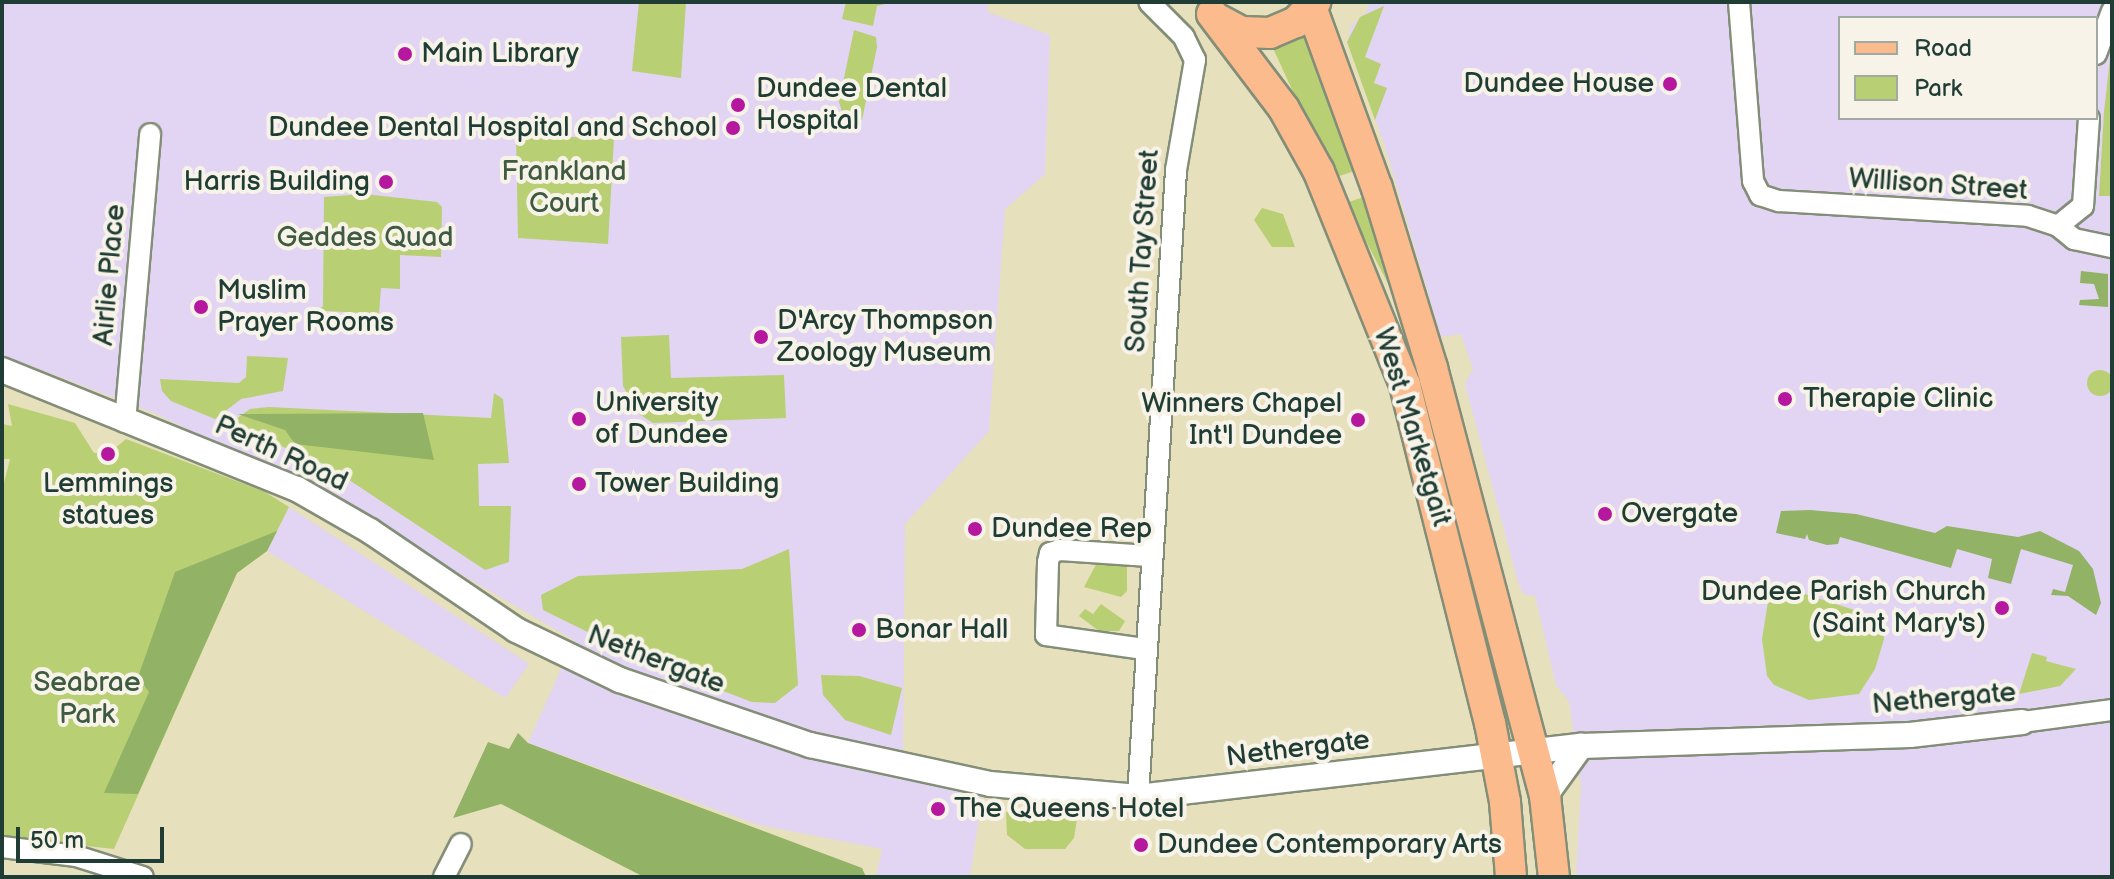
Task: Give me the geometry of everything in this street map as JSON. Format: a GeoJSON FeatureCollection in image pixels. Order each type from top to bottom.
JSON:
{"type":"FeatureCollection","features":[{"type":"Feature","properties":{"kind":"main road"},"geometry":{"type":"LineString","coordinates":[[1205,6],[1234,29],[1270,33],[1296,22],[1318,4]]}},
{"type":"Feature","properties":{"kind":"main road","name":"West Marketgait"},"geometry":{"type":"LineString","coordinates":[[1318,4],[1432,368],[1545,796],[1554,877]]}},
{"type":"Feature","properties":{"kind":"main road","name":"West Marketgait"},"geometry":{"type":"LineString","coordinates":[[1205,6],[1284,109],[1319,172],[1385,334],[1421,437],[1497,756],[1511,877]]}},
{"type":"Feature","properties":{"kind":"street","name":"South Tay Street"},"geometry":{"type":"LineString","coordinates":[[1144,649],[1176,170],[1195,60],[1184,37],[1149,2]]}},
{"type":"Feature","properties":{"kind":"street","name":"Willison Street"},"geometry":{"type":"LineString","coordinates":[[1739,2],[1753,181],[1760,195],[1779,201],[2028,216],[2058,226],[2074,239],[2109,247]]}},
{"type":"Feature","properties":{"kind":"street"},"geometry":{"type":"LineString","coordinates":[[2098,49],[2112,11]]}},
{"type":"Feature","properties":{"kind":"street"},"geometry":{"type":"LineString","coordinates":[[2058,226],[2083,206],[2089,120]]}},
{"type":"Feature","properties":{"kind":"street","name":"Airlie Place"},"geometry":{"type":"LineString","coordinates":[[125,422],[150,134]]}},
{"type":"Feature","properties":{"kind":"street","name":"Perth Road"},"geometry":{"type":"LineString","coordinates":[[2,370],[332,508],[516,630]]}},
{"type":"Feature","properties":{"kind":"street"},"geometry":{"type":"LineString","coordinates":[[1138,797],[1144,649],[1046,635],[1048,562],[1050,553],[1060,550],[1149,556]]}},
{"type":"Feature","properties":{"kind":"street","name":"Nethergate"},"geometry":{"type":"LineString","coordinates":[[516,630],[643,690],[810,745],[990,784],[1138,797],[1581,746],[1910,735],[2112,710]]}},
{"type":"Feature","properties":{"kind":"street"},"geometry":{"type":"LineString","coordinates":[[1545,796],[1581,746]]}},
{"type":"Feature","properties":{"kind":"street"},"geometry":{"type":"LineString","coordinates":[[444,877],[461,844]]}},
{"type":"Feature","properties":{"kind":"street"},"geometry":{"type":"LineString","coordinates":[[2,847],[76,856],[143,877]]}},
{"type":"Feature","properties":{"kind":"shaded area","name":"University of Dundee"},"geometry":{"type":"Polygon","coordinates":[[[2,2],[988,2],[987,12],[1050,35],[1045,174],[1005,209],[989,431],[905,524],[903,760],[882,763],[879,779],[885,769],[983,792],[970,877],[876,877],[882,849],[759,825],[528,743],[574,640],[326,496],[154,413],[2,355],[2,2]]]}},
{"type":"Feature","properties":{"kind":"shaded area"},"geometry":{"type":"Polygon","coordinates":[[[1369,2],[2112,2],[2112,877],[1576,877],[1581,786],[1569,701],[1556,685],[1535,596],[1523,594],[1518,582],[1465,384],[1473,369],[1461,334],[1441,337],[1385,146],[1347,42],[1351,26],[1367,11],[1369,2]]]}},
{"type":"Feature","properties":{"kind":"shaded area"},"geometry":{"type":"Polygon","coordinates":[[[289,507],[529,664],[505,698],[267,551],[289,507]]]}},
{"type":"Feature","properties":{"kind":"green space"},"geometry":{"type":"Polygon","coordinates":[[[639,2],[686,2],[681,78],[632,71],[639,2]]]}},
{"type":"Feature","properties":{"kind":"green space"},"geometry":{"type":"Polygon","coordinates":[[[846,2],[894,2],[877,6],[873,26],[842,19],[846,2]]]}},
{"type":"Feature","properties":{"kind":"green space"},"geometry":{"type":"Polygon","coordinates":[[[1384,6],[1365,57],[1381,64],[1374,83],[1387,88],[1375,120],[1347,42],[1360,17],[1384,6]]]}},
{"type":"Feature","properties":{"kind":"green space"},"geometry":{"type":"Polygon","coordinates":[[[854,30],[876,37],[877,47],[862,120],[843,115],[839,102],[854,30]]]}},
{"type":"Feature","properties":{"kind":"green space"},"geometry":{"type":"Polygon","coordinates":[[[1302,32],[1358,170],[1333,178],[1271,44],[1302,32]]]}},
{"type":"Feature","properties":{"kind":"green space"},"geometry":{"type":"Polygon","coordinates":[[[2112,41],[2112,196],[2099,196],[2104,112],[2112,41]]]}},
{"type":"Feature","properties":{"kind":"green space","name":"Frankland Court"},"geometry":{"type":"Polygon","coordinates":[[[516,134],[614,139],[608,244],[518,238],[516,134]]]}},
{"type":"Feature","properties":{"kind":"green space","name":"Geddes Quad"},"geometry":{"type":"Polygon","coordinates":[[[364,194],[437,202],[442,207],[441,257],[400,255],[400,289],[381,288],[379,314],[327,311],[311,316],[323,306],[324,197],[364,194]]]}},
{"type":"Feature","properties":{"kind":"green space"},"geometry":{"type":"Polygon","coordinates":[[[1369,195],[1398,291],[1393,293],[1346,203],[1369,195]]]}},
{"type":"Feature","properties":{"kind":"green space"},"geometry":{"type":"Polygon","coordinates":[[[1262,208],[1283,214],[1295,247],[1272,247],[1254,220],[1262,208]]]}},
{"type":"Feature","properties":{"kind":"green space"},"geometry":{"type":"Polygon","coordinates":[[[2081,271],[2108,274],[2108,307],[2079,305],[2080,300],[2099,299],[2094,284],[2080,283],[2081,271]]]}},
{"type":"Feature","properties":{"kind":"green space"},"geometry":{"type":"Polygon","coordinates":[[[669,335],[671,378],[784,375],[786,418],[653,423],[639,414],[623,386],[621,337],[669,335]]]}},
{"type":"Feature","properties":{"kind":"green space"},"geometry":{"type":"Polygon","coordinates":[[[247,356],[288,358],[283,391],[241,399],[215,419],[171,401],[162,391],[160,379],[239,383],[246,377],[247,356]]]}},
{"type":"Feature","properties":{"kind":"green space"},"geometry":{"type":"Polygon","coordinates":[[[2100,370],[2109,374],[2113,383],[2109,392],[2100,396],[2091,392],[2087,383],[2091,374],[2100,370]]]}},
{"type":"Feature","properties":{"kind":"green space"},"geometry":{"type":"Polygon","coordinates":[[[494,393],[503,399],[509,463],[478,464],[479,506],[511,506],[509,562],[485,570],[328,466],[229,424],[250,409],[269,407],[491,418],[494,393]]]}},
{"type":"Feature","properties":{"kind":"green space","name":"Seabrae Park"},"geometry":{"type":"Polygon","coordinates":[[[8,404],[75,423],[94,453],[108,454],[126,439],[265,492],[289,507],[267,551],[237,573],[114,849],[2,837],[2,491],[10,459],[2,459],[2,424],[12,426],[8,404]]]}},
{"type":"Feature","properties":{"kind":"green space"},"geometry":{"type":"Polygon","coordinates":[[[423,413],[434,460],[295,444],[285,430],[238,414],[423,413]]]}},
{"type":"Feature","properties":{"kind":"green space"},"geometry":{"type":"Polygon","coordinates":[[[1781,511],[1856,514],[1935,533],[1947,526],[2018,537],[2040,531],[2079,551],[2093,569],[2101,603],[2096,615],[2068,596],[2051,595],[2053,589],[2065,592],[2073,565],[2021,549],[2011,584],[1988,578],[1992,559],[1957,549],[1951,568],[1840,537],[1838,544],[1827,545],[1809,540],[1807,534],[1805,539],[1776,533],[1781,511]]]}},
{"type":"Feature","properties":{"kind":"green space"},"geometry":{"type":"Polygon","coordinates":[[[277,531],[267,551],[237,573],[138,794],[104,793],[149,692],[138,677],[175,572],[277,531]]]}},
{"type":"Feature","properties":{"kind":"green space"},"geometry":{"type":"Polygon","coordinates":[[[789,549],[798,685],[775,703],[752,702],[655,665],[543,610],[541,595],[578,576],[742,569],[789,549]]]}},
{"type":"Feature","properties":{"kind":"green space"},"geometry":{"type":"Polygon","coordinates":[[[1100,557],[1127,563],[1127,591],[1121,597],[1084,587],[1100,557]]]}},
{"type":"Feature","properties":{"kind":"green space"},"geometry":{"type":"Polygon","coordinates":[[[1771,583],[1882,619],[1884,639],[1875,669],[1859,694],[1809,700],[1774,685],[1767,676],[1762,639],[1771,583]]]}},
{"type":"Feature","properties":{"kind":"green space"},"geometry":{"type":"Polygon","coordinates":[[[1101,604],[1125,621],[1119,631],[1099,631],[1079,616],[1085,609],[1093,614],[1101,604]]]}},
{"type":"Feature","properties":{"kind":"green space"},"geometry":{"type":"Polygon","coordinates":[[[2032,653],[2047,657],[2046,661],[2076,669],[2060,686],[2019,694],[2032,653]]]}},
{"type":"Feature","properties":{"kind":"green space"},"geometry":{"type":"Polygon","coordinates":[[[821,675],[859,676],[902,688],[891,735],[845,720],[823,695],[821,675]]]}},
{"type":"Feature","properties":{"kind":"green space"},"geometry":{"type":"Polygon","coordinates":[[[518,733],[528,743],[862,868],[866,877],[644,877],[501,804],[453,818],[488,742],[509,749],[518,733]]]}},
{"type":"Feature","properties":{"kind":"green space"},"geometry":{"type":"Polygon","coordinates":[[[1006,812],[1077,819],[1074,838],[1065,849],[1025,849],[1007,835],[1006,812]]]}},
{"type":"Feature","properties":{"kind":"place","name":"Main Library"},"geometry":{"type":"Point","coordinates":[405,54]}},
{"type":"Feature","properties":{"kind":"place","name":"Dundee House"},"geometry":{"type":"Point","coordinates":[1670,84]}},
{"type":"Feature","properties":{"kind":"place","name":"Dundee Dental Hospital"},"geometry":{"type":"Point","coordinates":[738,105]}},
{"type":"Feature","properties":{"kind":"place","name":"Dundee Dental Hospital and School"},"geometry":{"type":"Point","coordinates":[733,128]}},
{"type":"Feature","properties":{"kind":"place","name":"Harris Building"},"geometry":{"type":"Point","coordinates":[386,182]}},
{"type":"Feature","properties":{"kind":"place","name":"Muslim Prayer Rooms"},"geometry":{"type":"Point","coordinates":[201,307]}},
{"type":"Feature","properties":{"kind":"place","name":"D'Arcy Thompson Zoology Museum"},"geometry":{"type":"Point","coordinates":[761,337]}},
{"type":"Feature","properties":{"kind":"place","name":"Therapie Clinic"},"geometry":{"type":"Point","coordinates":[1785,399]}},
{"type":"Feature","properties":{"kind":"place","name":"University of Dundee"},"geometry":{"type":"Point","coordinates":[579,419]}},
{"type":"Feature","properties":{"kind":"place","name":"Winners Chapel Int'l Dundee"},"geometry":{"type":"Point","coordinates":[1358,420]}},
{"type":"Feature","properties":{"kind":"place","name":"Lemmings statues"},"geometry":{"type":"Point","coordinates":[108,454]}},
{"type":"Feature","properties":{"kind":"place","name":"Tower Building"},"geometry":{"type":"Point","coordinates":[579,484]}},
{"type":"Feature","properties":{"kind":"place","name":"Overgate"},"geometry":{"type":"Point","coordinates":[1605,514]}},
{"type":"Feature","properties":{"kind":"place","name":"Dundee Rep"},"geometry":{"type":"Point","coordinates":[975,529]}},
{"type":"Feature","properties":{"kind":"place","name":"Dundee Parish Church (Saint Mary's)"},"geometry":{"type":"Point","coordinates":[2002,608]}},
{"type":"Feature","properties":{"kind":"place","name":"Bonar Hall"},"geometry":{"type":"Point","coordinates":[859,630]}},
{"type":"Feature","properties":{"kind":"place","name":"The Queens Hotel"},"geometry":{"type":"Point","coordinates":[938,809]}},
{"type":"Feature","properties":{"kind":"place","name":"Dundee Contemporary Arts"},"geometry":{"type":"Point","coordinates":[1141,845]}}]}
